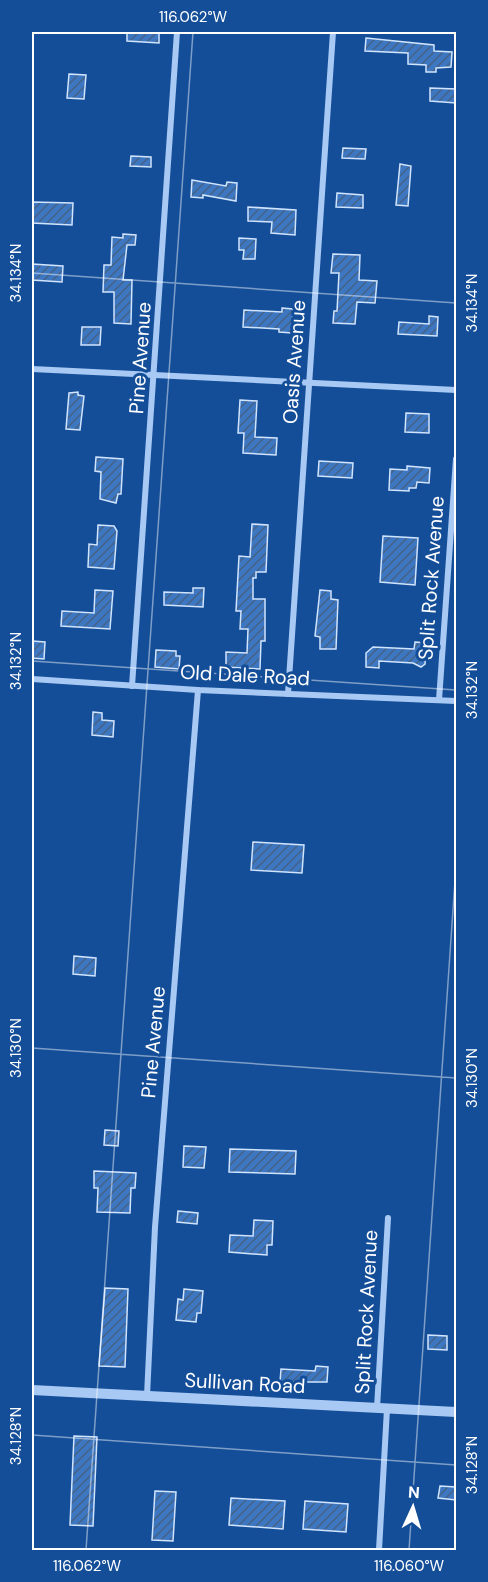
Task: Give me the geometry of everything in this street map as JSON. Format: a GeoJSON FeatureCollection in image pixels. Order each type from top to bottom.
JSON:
{"type":"FeatureCollection","features":[{"type":"Feature","properties":{"kind":"street","name":"Pine Avenue"},"geometry":{"type":"LineString","coordinates":[[132,686],[177,32]]}},
{"type":"Feature","properties":{"kind":"street","name":"Oasis Avenue"},"geometry":{"type":"LineString","coordinates":[[288,694],[333,32]]}},
{"type":"Feature","properties":{"kind":"street"},"geometry":{"type":"LineString","coordinates":[[32,369],[456,390]]}},
{"type":"Feature","properties":{"kind":"street","name":"Split Rock Avenue"},"geometry":{"type":"LineString","coordinates":[[439,700],[456,459]]}},
{"type":"Feature","properties":{"kind":"street","name":"Old Dale Road"},"geometry":{"type":"LineString","coordinates":[[32,679],[198,690],[456,701]]}},
{"type":"Feature","properties":{"kind":"street","name":"Pine Avenue"},"geometry":{"type":"LineString","coordinates":[[147,1396],[155,1227],[198,690]]}},
{"type":"Feature","properties":{"kind":"street","name":"Split Rock Avenue"},"geometry":{"type":"LineString","coordinates":[[379,1551],[388,1218]]}},
{"type":"Feature","properties":{"kind":"street","name":"Sullivan Road"},"geometry":{"type":"LineString","coordinates":[[32,1390],[456,1412]]}},
{"type":"Feature","properties":{"kind":"building"},"geometry":{"type":"Polygon","coordinates":[[[127,32],[159,32],[159,43],[127,41],[127,32]]]}},
{"type":"Feature","properties":{"kind":"building"},"geometry":{"type":"Polygon","coordinates":[[[366,38],[434,45],[434,51],[452,52],[451,67],[436,68],[436,72],[426,72],[426,65],[408,64],[408,53],[365,51],[366,38]]]}},
{"type":"Feature","properties":{"kind":"building"},"geometry":{"type":"Polygon","coordinates":[[[69,74],[86,75],[84,99],[67,98],[69,74]]]}},
{"type":"Feature","properties":{"kind":"building"},"geometry":{"type":"Polygon","coordinates":[[[430,88],[456,89],[456,103],[430,101],[430,88]]]}},
{"type":"Feature","properties":{"kind":"building"},"geometry":{"type":"Polygon","coordinates":[[[343,148],[366,149],[365,159],[342,158],[343,148]]]}},
{"type":"Feature","properties":{"kind":"building"},"geometry":{"type":"Polygon","coordinates":[[[131,156],[151,157],[151,167],[130,166],[131,156]]]}},
{"type":"Feature","properties":{"kind":"building"},"geometry":{"type":"Polygon","coordinates":[[[400,164],[411,166],[408,206],[396,205],[400,164]]]}},
{"type":"Feature","properties":{"kind":"building"},"geometry":{"type":"Polygon","coordinates":[[[192,180],[226,186],[227,182],[237,183],[236,201],[203,195],[203,198],[191,197],[192,180]]]}},
{"type":"Feature","properties":{"kind":"building"},"geometry":{"type":"Polygon","coordinates":[[[337,193],[363,195],[363,208],[336,207],[337,193]]]}},
{"type":"Feature","properties":{"kind":"building"},"geometry":{"type":"Polygon","coordinates":[[[32,202],[73,203],[72,225],[32,223],[32,202]]]}},
{"type":"Feature","properties":{"kind":"building"},"geometry":{"type":"Polygon","coordinates":[[[248,207],[296,210],[295,235],[271,233],[272,222],[248,221],[248,207]]]}},
{"type":"Feature","properties":{"kind":"building"},"geometry":{"type":"Polygon","coordinates":[[[123,234],[136,235],[135,245],[127,245],[123,280],[132,280],[131,324],[114,323],[114,292],[103,292],[104,265],[111,265],[112,237],[123,238],[123,234]]]}},
{"type":"Feature","properties":{"kind":"building"},"geometry":{"type":"Polygon","coordinates":[[[239,238],[256,239],[255,259],[243,259],[244,250],[239,250],[239,238]]]}},
{"type":"Feature","properties":{"kind":"building"},"geometry":{"type":"Polygon","coordinates":[[[333,254],[360,255],[359,280],[377,281],[375,303],[357,302],[355,324],[333,323],[334,311],[337,311],[339,273],[331,273],[333,254]]]}},
{"type":"Feature","properties":{"kind":"building"},"geometry":{"type":"Polygon","coordinates":[[[32,264],[63,266],[62,282],[32,280],[32,264]]]}},
{"type":"Feature","properties":{"kind":"building"},"geometry":{"type":"Polygon","coordinates":[[[282,308],[293,309],[292,333],[279,332],[279,329],[243,327],[244,310],[282,312],[282,308]]]}},
{"type":"Feature","properties":{"kind":"building"},"geometry":{"type":"Polygon","coordinates":[[[429,316],[438,317],[437,336],[398,334],[399,322],[429,324],[429,316]]]}},
{"type":"Feature","properties":{"kind":"building"},"geometry":{"type":"Polygon","coordinates":[[[82,327],[101,327],[100,345],[81,345],[82,327]]]}},
{"type":"Feature","properties":{"kind":"building"},"geometry":{"type":"Polygon","coordinates":[[[78,392],[78,395],[84,396],[80,430],[66,429],[69,393],[78,392]]]}},
{"type":"Feature","properties":{"kind":"building"},"geometry":{"type":"Polygon","coordinates":[[[240,400],[257,401],[255,437],[277,438],[276,455],[243,453],[244,433],[238,433],[240,400]]]}},
{"type":"Feature","properties":{"kind":"building"},"geometry":{"type":"Polygon","coordinates":[[[406,413],[429,414],[429,433],[405,432],[406,413]]]}},
{"type":"Feature","properties":{"kind":"building"},"geometry":{"type":"Polygon","coordinates":[[[96,457],[123,459],[121,494],[118,494],[116,503],[100,499],[101,472],[95,471],[96,457]]]}},
{"type":"Feature","properties":{"kind":"building"},"geometry":{"type":"Polygon","coordinates":[[[319,461],[353,463],[352,478],[318,476],[319,461]]]}},
{"type":"Feature","properties":{"kind":"building"},"geometry":{"type":"Polygon","coordinates":[[[407,466],[430,468],[429,483],[417,482],[416,488],[409,488],[409,491],[389,490],[390,469],[407,470],[407,466]]]}},
{"type":"Feature","properties":{"kind":"building"},"geometry":{"type":"Polygon","coordinates":[[[252,524],[268,525],[266,572],[256,572],[256,578],[253,578],[253,599],[265,599],[265,641],[261,641],[260,669],[226,667],[226,652],[247,653],[248,629],[240,629],[241,611],[236,611],[239,556],[250,557],[252,524]]]}},
{"type":"Feature","properties":{"kind":"building"},"geometry":{"type":"Polygon","coordinates":[[[98,525],[114,526],[117,531],[114,569],[88,567],[89,544],[97,545],[98,525]]]}},
{"type":"Feature","properties":{"kind":"building"},"geometry":{"type":"Polygon","coordinates":[[[383,536],[418,538],[415,585],[380,582],[383,536]]]}},
{"type":"Feature","properties":{"kind":"building"},"geometry":{"type":"Polygon","coordinates":[[[193,588],[204,588],[203,607],[164,605],[164,592],[193,593],[193,588]]]}},
{"type":"Feature","properties":{"kind":"building"},"geometry":{"type":"Polygon","coordinates":[[[95,590],[113,591],[110,629],[61,626],[62,611],[94,613],[95,590]]]}},
{"type":"Feature","properties":{"kind":"building"},"geometry":{"type":"Polygon","coordinates":[[[320,590],[331,591],[331,599],[338,600],[336,649],[320,649],[320,637],[315,636],[320,590]]]}},
{"type":"Feature","properties":{"kind":"building"},"geometry":{"type":"Polygon","coordinates":[[[32,641],[45,642],[44,659],[32,658],[32,641]]]}},
{"type":"Feature","properties":{"kind":"building"},"geometry":{"type":"Polygon","coordinates":[[[415,642],[427,643],[425,664],[421,667],[413,663],[379,661],[379,668],[366,667],[366,653],[373,647],[414,649],[415,642]]]}},
{"type":"Feature","properties":{"kind":"building"},"geometry":{"type":"Polygon","coordinates":[[[156,650],[176,651],[176,656],[180,656],[179,669],[155,667],[156,650]]]}},
{"type":"Feature","properties":{"kind":"building"},"geometry":{"type":"Polygon","coordinates":[[[93,712],[102,713],[102,720],[114,721],[113,737],[92,735],[93,712]]]}},
{"type":"Feature","properties":{"kind":"building"},"geometry":{"type":"Polygon","coordinates":[[[253,842],[304,845],[302,873],[251,870],[253,842]]]}},
{"type":"Feature","properties":{"kind":"building"},"geometry":{"type":"Polygon","coordinates":[[[74,956],[96,958],[95,976],[73,974],[74,956]]]}},
{"type":"Feature","properties":{"kind":"building"},"geometry":{"type":"Polygon","coordinates":[[[105,1130],[119,1131],[118,1146],[104,1145],[105,1130]]]}},
{"type":"Feature","properties":{"kind":"building"},"geometry":{"type":"Polygon","coordinates":[[[184,1146],[206,1147],[204,1168],[183,1167],[184,1146]]]}},
{"type":"Feature","properties":{"kind":"building"},"geometry":{"type":"Polygon","coordinates":[[[230,1149],[296,1151],[295,1174],[229,1172],[230,1149]]]}},
{"type":"Feature","properties":{"kind":"building"},"geometry":{"type":"Polygon","coordinates":[[[94,1171],[136,1173],[135,1188],[131,1188],[130,1213],[97,1212],[98,1188],[94,1188],[94,1171]]]}},
{"type":"Feature","properties":{"kind":"building"},"geometry":{"type":"Polygon","coordinates":[[[178,1211],[198,1213],[197,1224],[177,1222],[178,1211]]]}},
{"type":"Feature","properties":{"kind":"building"},"geometry":{"type":"Polygon","coordinates":[[[254,1220],[273,1221],[272,1245],[267,1245],[267,1255],[229,1252],[230,1235],[253,1236],[254,1220]]]}},
{"type":"Feature","properties":{"kind":"building"},"geometry":{"type":"Polygon","coordinates":[[[105,1288],[128,1289],[125,1367],[99,1366],[105,1288]]]}},
{"type":"Feature","properties":{"kind":"building"},"geometry":{"type":"Polygon","coordinates":[[[184,1289],[203,1291],[201,1313],[197,1313],[196,1322],[176,1320],[178,1299],[183,1300],[184,1289]]]}},
{"type":"Feature","properties":{"kind":"building"},"geometry":{"type":"Polygon","coordinates":[[[428,1335],[447,1336],[447,1350],[428,1349],[428,1335]]]}},
{"type":"Feature","properties":{"kind":"building"},"geometry":{"type":"Polygon","coordinates":[[[316,1366],[328,1367],[327,1382],[280,1382],[281,1369],[315,1371],[316,1366]]]}},
{"type":"Feature","properties":{"kind":"building"},"geometry":{"type":"Polygon","coordinates":[[[74,1436],[97,1437],[93,1526],[70,1525],[74,1436]]]}},
{"type":"Feature","properties":{"kind":"building"},"geometry":{"type":"Polygon","coordinates":[[[440,1486],[456,1487],[456,1500],[438,1498],[440,1486]]]}},
{"type":"Feature","properties":{"kind":"building"},"geometry":{"type":"Polygon","coordinates":[[[155,1491],[176,1492],[173,1541],[152,1540],[155,1491]]]}},
{"type":"Feature","properties":{"kind":"building"},"geometry":{"type":"Polygon","coordinates":[[[231,1498],[285,1501],[283,1529],[229,1525],[231,1498]]]}},
{"type":"Feature","properties":{"kind":"building"},"geometry":{"type":"Polygon","coordinates":[[[305,1501],[348,1504],[346,1532],[303,1529],[305,1501]]]}}]}
